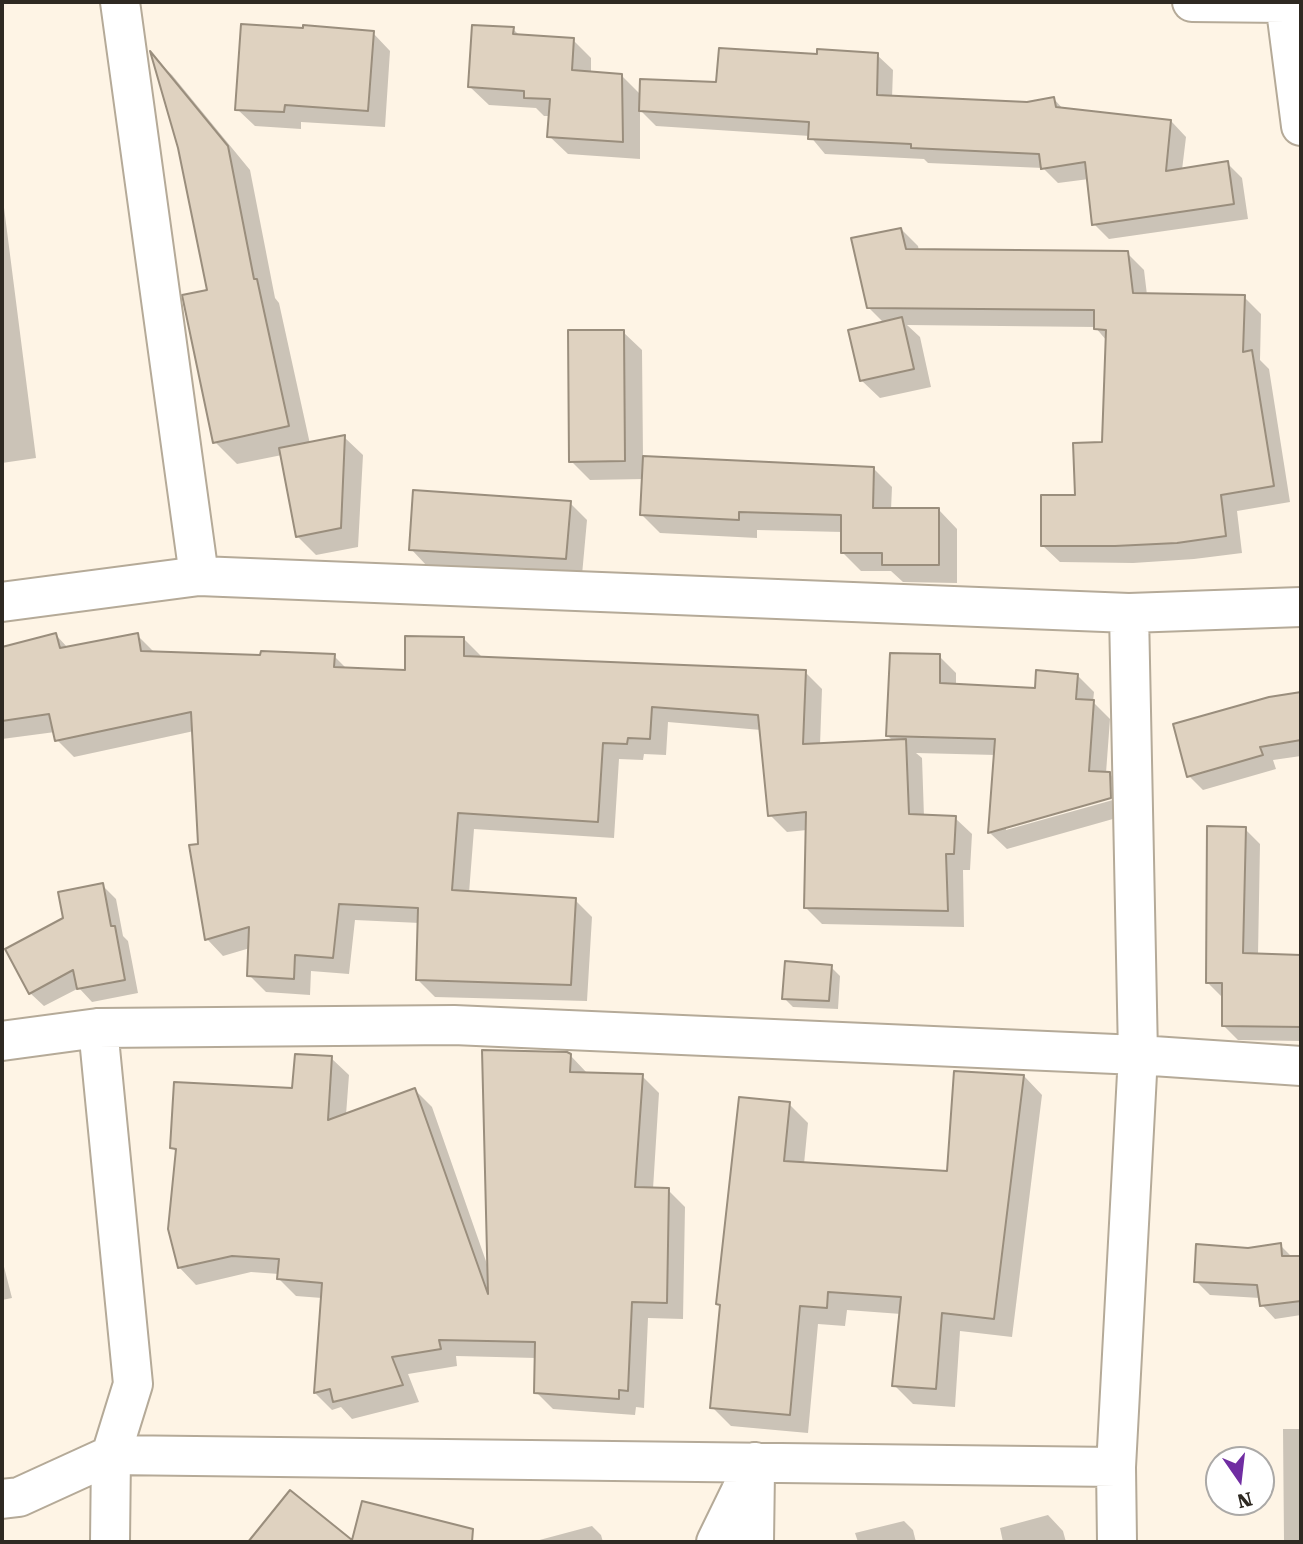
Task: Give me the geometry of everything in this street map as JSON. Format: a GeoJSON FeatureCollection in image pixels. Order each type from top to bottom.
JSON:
{"type":"FeatureCollection","features":[{"type":"Feature","properties":{"kind":"street"},"geometry":{"type":"LineString","coordinates":[[120,2],[199,576]]}},
{"type":"Feature","properties":{"kind":"street"},"geometry":{"type":"LineString","coordinates":[[1192,2],[1285,2],[1301,126]]}},
{"type":"Feature","properties":{"kind":"street"},"geometry":{"type":"LineString","coordinates":[[2,602],[199,576],[1129,612],[1301,607]]}},
{"type":"Feature","properties":{"kind":"street"},"geometry":{"type":"LineString","coordinates":[[1117,1542],[1116,1468],[1138,1055],[1129,612]]}},
{"type":"Feature","properties":{"kind":"street"},"geometry":{"type":"LineString","coordinates":[[2,1041],[98,1028],[454,1025],[1138,1055],[1301,1066]]}},
{"type":"Feature","properties":{"kind":"street"},"geometry":{"type":"LineString","coordinates":[[98,1028],[133,1384],[111,1455],[110,1542]]}},
{"type":"Feature","properties":{"kind":"street"},"geometry":{"type":"LineString","coordinates":[[2,1499],[19,1497],[111,1455],[1116,1468]]}},
{"type":"Feature","properties":{"kind":"street"},"geometry":{"type":"LineString","coordinates":[[716,1542],[755,1462]]}},
{"type":"Feature","properties":{"kind":"street"},"geometry":{"type":"LineString","coordinates":[[754,1542],[755,1462]]}},
{"type":"Feature","properties":{"kind":"building"},"geometry":{"type":"Polygon","coordinates":[[[241,24],[303,28],[303,25],[374,31],[368,111],[285,105],[284,112],[235,110],[241,24]]]}},
{"type":"Feature","properties":{"kind":"building"},"geometry":{"type":"Polygon","coordinates":[[[472,25],[514,27],[513,34],[574,38],[572,70],[622,74],[623,142],[547,137],[550,99],[524,98],[524,91],[468,87],[472,25]]]}},
{"type":"Feature","properties":{"kind":"building"},"geometry":{"type":"Polygon","coordinates":[[[719,48],[817,54],[817,49],[878,53],[877,95],[1027,102],[1054,97],[1056,107],[1171,120],[1166,171],[1228,161],[1234,204],[1092,225],[1085,162],[1041,169],[1039,154],[911,148],[911,144],[808,139],[809,122],[639,111],[640,79],[716,82],[719,48]]]}},
{"type":"Feature","properties":{"kind":"building"},"geometry":{"type":"Polygon","coordinates":[[[150,51],[228,146],[254,279],[257,279],[289,426],[213,443],[182,295],[207,290],[178,148],[150,51]]]}},
{"type":"Feature","properties":{"kind":"building"},"geometry":{"type":"Polygon","coordinates":[[[901,228],[906,249],[1128,251],[1133,293],[1245,295],[1243,352],[1252,350],[1274,486],[1221,495],[1226,536],[1177,543],[1041,546],[1041,495],[1075,495],[1073,443],[1102,442],[1106,330],[1094,329],[1094,310],[867,308],[851,238],[901,228]]]}},
{"type":"Feature","properties":{"kind":"building"},"geometry":{"type":"Polygon","coordinates":[[[902,317],[914,369],[860,381],[848,330],[902,317]]]}},
{"type":"Feature","properties":{"kind":"building"},"geometry":{"type":"Polygon","coordinates":[[[568,330],[624,330],[625,461],[569,462],[568,330]]]}},
{"type":"Feature","properties":{"kind":"building"},"geometry":{"type":"Polygon","coordinates":[[[345,435],[341,528],[296,537],[279,448],[345,435]]]}},
{"type":"Feature","properties":{"kind":"building"},"geometry":{"type":"Polygon","coordinates":[[[643,456],[874,467],[873,508],[939,508],[939,565],[882,565],[882,553],[841,553],[841,515],[739,512],[739,520],[640,515],[643,456]]]}},
{"type":"Feature","properties":{"kind":"building"},"geometry":{"type":"Polygon","coordinates":[[[413,490],[571,501],[566,559],[409,550],[413,490]]]}},
{"type":"Feature","properties":{"kind":"building"},"geometry":{"type":"Polygon","coordinates":[[[56,633],[60,648],[138,633],[141,651],[260,655],[261,651],[335,654],[334,667],[405,670],[405,636],[464,637],[464,656],[806,670],[803,744],[906,739],[909,814],[956,816],[954,854],[946,854],[948,911],[804,908],[806,812],[768,816],[758,715],[652,707],[650,739],[628,738],[627,744],[603,743],[598,822],[458,813],[452,890],[576,898],[571,985],[416,980],[418,908],[339,904],[333,958],[295,955],[294,979],[247,976],[249,927],[205,940],[189,845],[198,844],[191,712],[55,741],[49,714],[2,721],[2,647],[56,633]]]}},
{"type":"Feature","properties":{"kind":"building"},"geometry":{"type":"Polygon","coordinates":[[[890,653],[940,654],[940,683],[1035,688],[1036,670],[1078,674],[1076,699],[1094,700],[1089,771],[1110,772],[1111,798],[988,833],[995,739],[886,736],[890,653]]]}},
{"type":"Feature","properties":{"kind":"building"},"geometry":{"type":"Polygon","coordinates":[[[1301,692],[1301,740],[1260,747],[1263,755],[1187,777],[1173,724],[1269,697],[1301,692]]]}},
{"type":"Feature","properties":{"kind":"building"},"geometry":{"type":"Polygon","coordinates":[[[1207,826],[1246,827],[1243,953],[1301,955],[1301,1027],[1222,1026],[1222,983],[1206,983],[1207,826]]]}},
{"type":"Feature","properties":{"kind":"building"},"geometry":{"type":"Polygon","coordinates":[[[103,883],[111,926],[115,926],[125,980],[77,989],[73,970],[29,994],[5,949],[63,918],[58,892],[103,883]]]}},
{"type":"Feature","properties":{"kind":"building"},"geometry":{"type":"Polygon","coordinates":[[[785,961],[832,965],[829,1001],[782,999],[785,961]]]}},
{"type":"Feature","properties":{"kind":"building"},"geometry":{"type":"Polygon","coordinates":[[[482,1050],[567,1052],[571,1054],[570,1072],[643,1074],[635,1187],[669,1188],[667,1303],[632,1302],[628,1391],[619,1390],[619,1399],[534,1393],[535,1342],[439,1340],[441,1349],[392,1357],[403,1385],[333,1402],[330,1389],[314,1393],[322,1283],[277,1279],[279,1259],[232,1256],[178,1268],[168,1229],[176,1149],[170,1148],[174,1082],[292,1088],[295,1054],[332,1056],[328,1120],[415,1088],[488,1294],[482,1050]]]}},
{"type":"Feature","properties":{"kind":"building"},"geometry":{"type":"Polygon","coordinates":[[[954,1071],[1024,1075],[994,1319],[942,1313],[936,1389],[892,1386],[901,1297],[828,1292],[827,1308],[800,1306],[790,1415],[710,1408],[720,1305],[716,1304],[739,1097],[790,1102],[784,1161],[947,1171],[954,1071]]]}},
{"type":"Feature","properties":{"kind":"building"},"geometry":{"type":"Polygon","coordinates":[[[1281,1243],[1282,1256],[1301,1256],[1301,1301],[1260,1306],[1257,1285],[1194,1282],[1196,1244],[1248,1248],[1281,1243]]]}},
{"type":"Feature","properties":{"kind":"building"},"geometry":{"type":"Polygon","coordinates":[[[290,1490],[352,1540],[362,1501],[473,1529],[472,1542],[248,1542],[290,1490]]]}}]}
